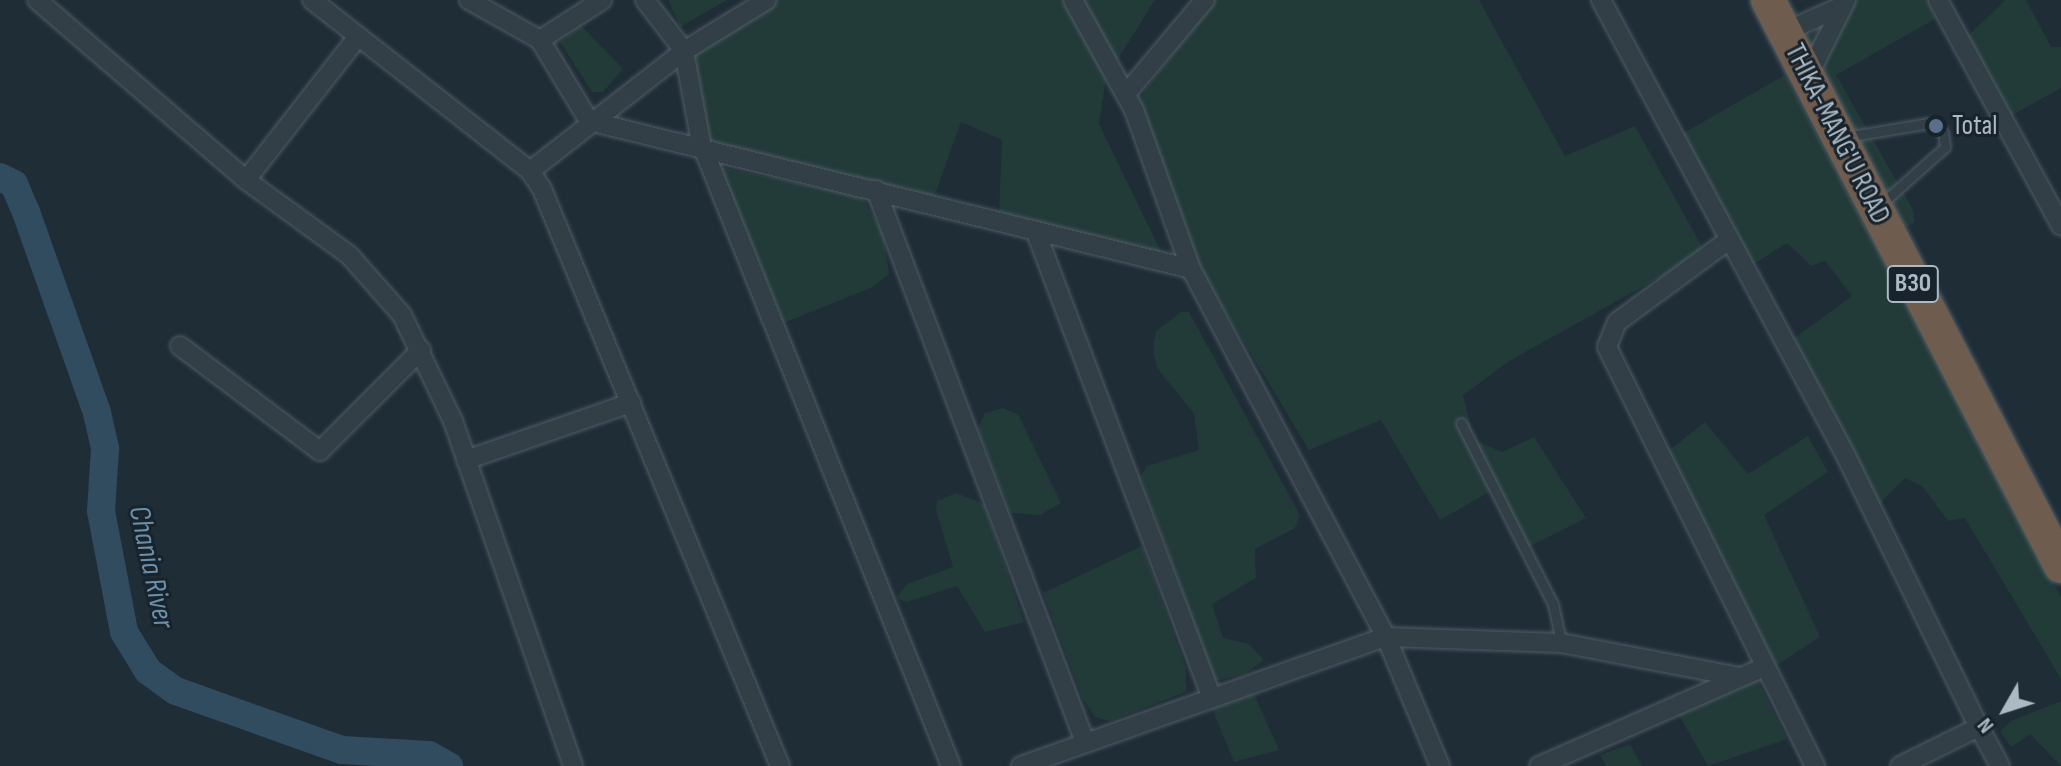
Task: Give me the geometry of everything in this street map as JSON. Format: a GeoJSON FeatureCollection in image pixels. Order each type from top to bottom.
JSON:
{"type":"FeatureCollection","features":[{"type":"Feature","properties":{"kind":"highway","name":"THIKA-MANG'U ROAD"},"geometry":{"type":"LineString","coordinates":[[1768,0],[2061,566]]}},
{"type":"Feature","properties":{"kind":"street"},"geometry":{"type":"LineString","coordinates":[[37,0],[246,180],[349,255],[402,315],[421,350],[466,460],[573,766]]}},
{"type":"Feature","properties":{"kind":"street"},"geometry":{"type":"LineString","coordinates":[[312,0],[530,171],[631,403],[780,766]]}},
{"type":"Feature","properties":{"kind":"street"},"geometry":{"type":"LineString","coordinates":[[469,0],[540,40],[589,121],[701,143],[1037,235],[1191,269]]}},
{"type":"Feature","properties":{"kind":"street"},"geometry":{"type":"LineString","coordinates":[[540,40],[602,0]]}},
{"type":"Feature","properties":{"kind":"street"},"geometry":{"type":"LineString","coordinates":[[645,0],[684,51],[701,143],[951,766]]}},
{"type":"Feature","properties":{"kind":"street"},"geometry":{"type":"LineString","coordinates":[[530,171],[589,121],[684,51],[767,0]]}},
{"type":"Feature","properties":{"kind":"street"},"geometry":{"type":"LineString","coordinates":[[1073,0],[1126,94],[1191,269],[1386,637],[1433,764]]}},
{"type":"Feature","properties":{"kind":"street"},"geometry":{"type":"LineString","coordinates":[[1126,94],[1205,0]]}},
{"type":"Feature","properties":{"kind":"street"},"geometry":{"type":"LineString","coordinates":[[1601,0],[1726,242],[1845,454],[2000,766]]}},
{"type":"Feature","properties":{"kind":"street"},"geometry":{"type":"LineString","coordinates":[[1938,0],[2061,226]]}},
{"type":"Feature","properties":{"kind":"street"},"geometry":{"type":"LineString","coordinates":[[1785,32],[1843,4]]}},
{"type":"Feature","properties":{"kind":"street"},"geometry":{"type":"LineString","coordinates":[[1808,76],[1843,4]]}},
{"type":"Feature","properties":{"kind":"street"},"geometry":{"type":"LineString","coordinates":[[246,180],[357,38]]}},
{"type":"Feature","properties":{"kind":"street"},"geometry":{"type":"LineString","coordinates":[[876,190],[1085,742]]}},
{"type":"Feature","properties":{"kind":"street"},"geometry":{"type":"LineString","coordinates":[[1037,235],[1211,696]]}},
{"type":"Feature","properties":{"kind":"street"},"geometry":{"type":"LineString","coordinates":[[1726,242],[1617,322],[1607,347],[1815,766]]}},
{"type":"Feature","properties":{"kind":"street"},"geometry":{"type":"LineString","coordinates":[[180,346],[320,451],[421,350]]}},
{"type":"Feature","properties":{"kind":"street"},"geometry":{"type":"LineString","coordinates":[[466,460],[631,403]]}},
{"type":"Feature","properties":{"kind":"street"},"geometry":{"type":"LineString","coordinates":[[1021,766],[1211,696],[1386,637],[1561,643],[1739,677]]}},
{"type":"Feature","properties":{"kind":"street"},"geometry":{"type":"LineString","coordinates":[[1539,766],[1765,667]]}},
{"type":"Feature","properties":{"kind":"street"},"geometry":{"type":"LineString","coordinates":[[1900,766],[1979,727]]}},
{"type":"Feature","properties":{"kind":"lane"},"geometry":{"type":"LineString","coordinates":[[1838,137],[1929,123],[1943,132],[1945,147],[1875,210]]}},
{"type":"Feature","properties":{"kind":"lane"},"geometry":{"type":"LineString","coordinates":[[1461,423],[1553,604],[1561,643]]}},
{"type":"Feature","properties":{"kind":"green space"},"geometry":{"type":"Polygon","coordinates":[[[668,0],[727,0],[680,27],[668,0]]]}},
{"type":"Feature","properties":{"kind":"green space"},"geometry":{"type":"Polygon","coordinates":[[[775,0],[1155,0],[1106,78],[1099,124],[1164,258],[999,213],[1002,140],[961,122],[934,197],[709,147],[684,57],[775,0]]]}},
{"type":"Feature","properties":{"kind":"green space"},"geometry":{"type":"Polygon","coordinates":[[[1212,0],[1479,0],[1565,156],[1635,126],[1705,252],[1511,360],[1463,395],[1474,440],[1502,452],[1534,437],[1586,518],[1522,550],[1493,490],[1440,520],[1381,420],[1309,450],[1190,252],[1134,106],[1212,0]]]}},
{"type":"Feature","properties":{"kind":"green space"},"geometry":{"type":"Polygon","coordinates":[[[1854,0],[1928,0],[1935,19],[1836,75],[1912,208],[1915,222],[1903,229],[1799,42],[1854,0]]]}},
{"type":"Feature","properties":{"kind":"green space"},"geometry":{"type":"Polygon","coordinates":[[[2005,0],[2026,0],[2051,47],[2061,47],[2061,88],[2012,115],[1967,37],[2005,0]]]}},
{"type":"Feature","properties":{"kind":"green space"},"geometry":{"type":"Polygon","coordinates":[[[581,25],[623,69],[603,92],[592,92],[560,42],[581,25]]]}},
{"type":"Feature","properties":{"kind":"green space"},"geometry":{"type":"Polygon","coordinates":[[[1785,75],[2061,597],[2061,679],[1965,518],[1948,521],[1923,487],[1905,478],[1877,506],[1793,339],[1852,296],[1825,261],[1811,266],[1787,243],[1746,269],[1680,135],[1785,75]]]}},
{"type":"Feature","properties":{"kind":"green space"},"geometry":{"type":"Polygon","coordinates":[[[720,167],[862,197],[883,233],[889,274],[873,287],[784,323],[720,167]]]}},
{"type":"Feature","properties":{"kind":"green space"},"geometry":{"type":"Polygon","coordinates":[[[1181,312],[1189,312],[1300,515],[1295,528],[1255,549],[1256,578],[1212,604],[1223,638],[1249,644],[1264,660],[1245,674],[1215,681],[1141,476],[1147,466],[1199,450],[1194,414],[1157,368],[1153,349],[1156,331],[1181,312]]]}},
{"type":"Feature","properties":{"kind":"green space"},"geometry":{"type":"Polygon","coordinates":[[[1003,408],[1018,414],[1061,503],[1040,515],[1011,513],[978,428],[985,413],[1003,408]]]}},
{"type":"Feature","properties":{"kind":"green space"},"geometry":{"type":"Polygon","coordinates":[[[1705,422],[1748,474],[1808,436],[1828,472],[1764,515],[1820,637],[1772,668],[1658,459],[1705,422]]]}},
{"type":"Feature","properties":{"kind":"green space"},"geometry":{"type":"Polygon","coordinates":[[[956,493],[984,504],[1024,622],[985,632],[957,586],[907,602],[896,598],[907,584],[953,567],[936,510],[937,501],[956,493]]]}},
{"type":"Feature","properties":{"kind":"green space"},"geometry":{"type":"Polygon","coordinates":[[[1142,546],[1186,668],[1186,692],[1110,721],[1095,717],[1083,699],[1043,593],[1142,546]]]}},
{"type":"Feature","properties":{"kind":"green space"},"geometry":{"type":"Polygon","coordinates":[[[1754,673],[1787,739],[1708,766],[1675,708],[1754,673]]]}},
{"type":"Feature","properties":{"kind":"green space"},"geometry":{"type":"Polygon","coordinates":[[[1251,687],[1279,750],[1234,762],[1210,704],[1251,687]]]}},
{"type":"Feature","properties":{"kind":"green space"},"geometry":{"type":"Polygon","coordinates":[[[2061,701],[2061,766],[2030,734],[2011,747],[2000,732],[2011,721],[2061,701]]]}},
{"type":"Feature","properties":{"kind":"green space"},"geometry":{"type":"Polygon","coordinates":[[[1630,744],[1642,766],[1606,766],[1600,755],[1630,744]]]}},
{"type":"Feature","properties":{"kind":"waterway","name":"Chania River"},"geometry":{"type":"LineString","coordinates":[[0,177],[14,184],[26,212],[97,413],[105,449],[101,511],[124,632],[148,671],[176,691],[342,750],[429,755],[449,766]]}},
{"type":"Feature","properties":{"kind":"place","name":"Total"},"geometry":{"type":"Point","coordinates":[1936,126]}}]}
